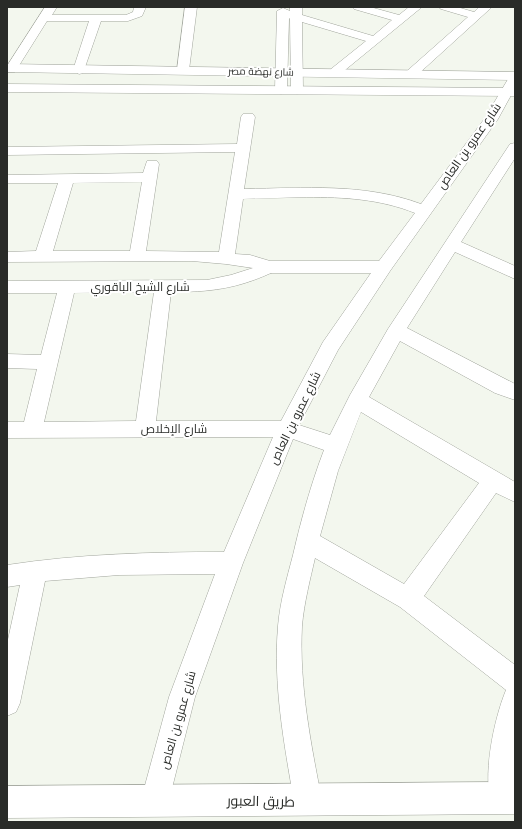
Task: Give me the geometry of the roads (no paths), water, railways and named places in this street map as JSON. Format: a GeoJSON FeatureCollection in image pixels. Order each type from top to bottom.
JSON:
{"type":"FeatureCollection","features":[{"type":"Feature","properties":{"kind":"street"},"geometry":{"type":"LineString","coordinates":[[9,69],[42,18],[51,7]]}},
{"type":"Feature","properties":{"kind":"street"},"geometry":{"type":"LineString","coordinates":[[42,18],[134,17],[138,14],[140,7]]}},
{"type":"Feature","properties":{"kind":"street"},"geometry":{"type":"LineString","coordinates":[[183,70],[191,7]]}},
{"type":"Feature","properties":{"kind":"street"},"geometry":{"type":"LineString","coordinates":[[358,7],[400,19]]}},
{"type":"Feature","properties":{"kind":"street"},"geometry":{"type":"LineString","coordinates":[[335,72],[416,7]]}},
{"type":"Feature","properties":{"kind":"street"},"geometry":{"type":"LineString","coordinates":[[445,7],[476,16]]}},
{"type":"Feature","properties":{"kind":"street"},"geometry":{"type":"LineString","coordinates":[[411,74],[486,7]]}},
{"type":"Feature","properties":{"kind":"street"},"geometry":{"type":"LineString","coordinates":[[281,90],[283,10],[296,11],[374,40]]}},
{"type":"Feature","properties":{"kind":"street"},"geometry":{"type":"LineString","coordinates":[[296,11],[297,90]]}},
{"type":"Feature","properties":{"kind":"street"},"geometry":{"type":"LineString","coordinates":[[79,70],[96,18]]}},
{"type":"Feature","properties":{"kind":"street","name":"شارع نهضة مصر"},"geometry":{"type":"LineString","coordinates":[[9,69],[297,71],[411,74],[513,84]]}},
{"type":"Feature","properties":{"kind":"street","name":"شارع نهضة مصر"},"geometry":{"type":"LineString","coordinates":[[7,88],[297,90],[513,84]]}},
{"type":"Feature","properties":{"kind":"street","name":"شارع عمرو بن العاص"},"geometry":{"type":"LineString","coordinates":[[155,800],[182,697],[231,563],[287,429],[330,347],[384,267],[491,119],[513,84]]}},
{"type":"Feature","properties":{"kind":"street"},"geometry":{"type":"LineString","coordinates":[[226,258],[248,117]]}},
{"type":"Feature","properties":{"kind":"street"},"geometry":{"type":"LineString","coordinates":[[308,801],[296,735],[290,681],[290,626],[295,592],[319,491],[357,400],[397,331],[452,244],[509,170],[515,147]]}},
{"type":"Feature","properties":{"kind":"street"},"geometry":{"type":"LineString","coordinates":[[7,151],[244,148]]}},
{"type":"Feature","properties":{"kind":"street"},"geometry":{"type":"LineString","coordinates":[[137,256],[155,149]]}},
{"type":"Feature","properties":{"kind":"street"},"geometry":{"type":"LineString","coordinates":[[7,179],[150,177]]}},
{"type":"Feature","properties":{"kind":"street"},"geometry":{"type":"LineString","coordinates":[[43,257],[67,178]]}},
{"type":"Feature","properties":{"kind":"street"},"geometry":{"type":"LineString","coordinates":[[236,194],[343,194],[376,196],[407,203],[424,211]]}},
{"type":"Feature","properties":{"kind":"street"},"geometry":{"type":"LineString","coordinates":[[452,244],[515,273]]}},
{"type":"Feature","properties":{"kind":"street","name":"شارع الشيخ الباقوري"},"geometry":{"type":"LineString","coordinates":[[7,257],[137,256],[226,258],[250,261],[269,267],[384,267]]}},
{"type":"Feature","properties":{"kind":"street","name":"شارع الشيخ الباقوري"},"geometry":{"type":"LineString","coordinates":[[7,287],[207,286],[230,283],[269,267]]}},
{"type":"Feature","properties":{"kind":"street"},"geometry":{"type":"LineString","coordinates":[[32,430],[67,287]]}},
{"type":"Feature","properties":{"kind":"street"},"geometry":{"type":"LineString","coordinates":[[145,429],[163,287]]}},
{"type":"Feature","properties":{"kind":"street"},"geometry":{"type":"LineString","coordinates":[[397,331],[502,388],[515,392]]}},
{"type":"Feature","properties":{"kind":"street"},"geometry":{"type":"LineString","coordinates":[[7,361],[48,362]]}},
{"type":"Feature","properties":{"kind":"street"},"geometry":{"type":"LineString","coordinates":[[357,400],[515,493]]}},
{"type":"Feature","properties":{"kind":"street","name":"شارع الإخلاص"},"geometry":{"type":"LineString","coordinates":[[7,430],[287,429],[337,446]]}},
{"type":"Feature","properties":{"kind":"street"},"geometry":{"type":"LineString","coordinates":[[408,599],[493,480]]}},
{"type":"Feature","properties":{"kind":"street"},"geometry":{"type":"LineString","coordinates":[[307,541],[408,599],[515,681]]}},
{"type":"Feature","properties":{"kind":"street"},"geometry":{"type":"LineString","coordinates":[[7,576],[35,571],[129,563],[231,563]]}},
{"type":"Feature","properties":{"kind":"street"},"geometry":{"type":"LineString","coordinates":[[7,703],[35,571]]}},
{"type":"Feature","properties":{"kind":"street"},"geometry":{"type":"LineString","coordinates":[[509,798],[502,766],[505,736],[515,699]]}},
{"type":"Feature","properties":{"kind":"street","name":"طريق العبور"},"geometry":{"type":"LineString","coordinates":[[7,802],[155,800],[308,801],[509,798]]}}]}
